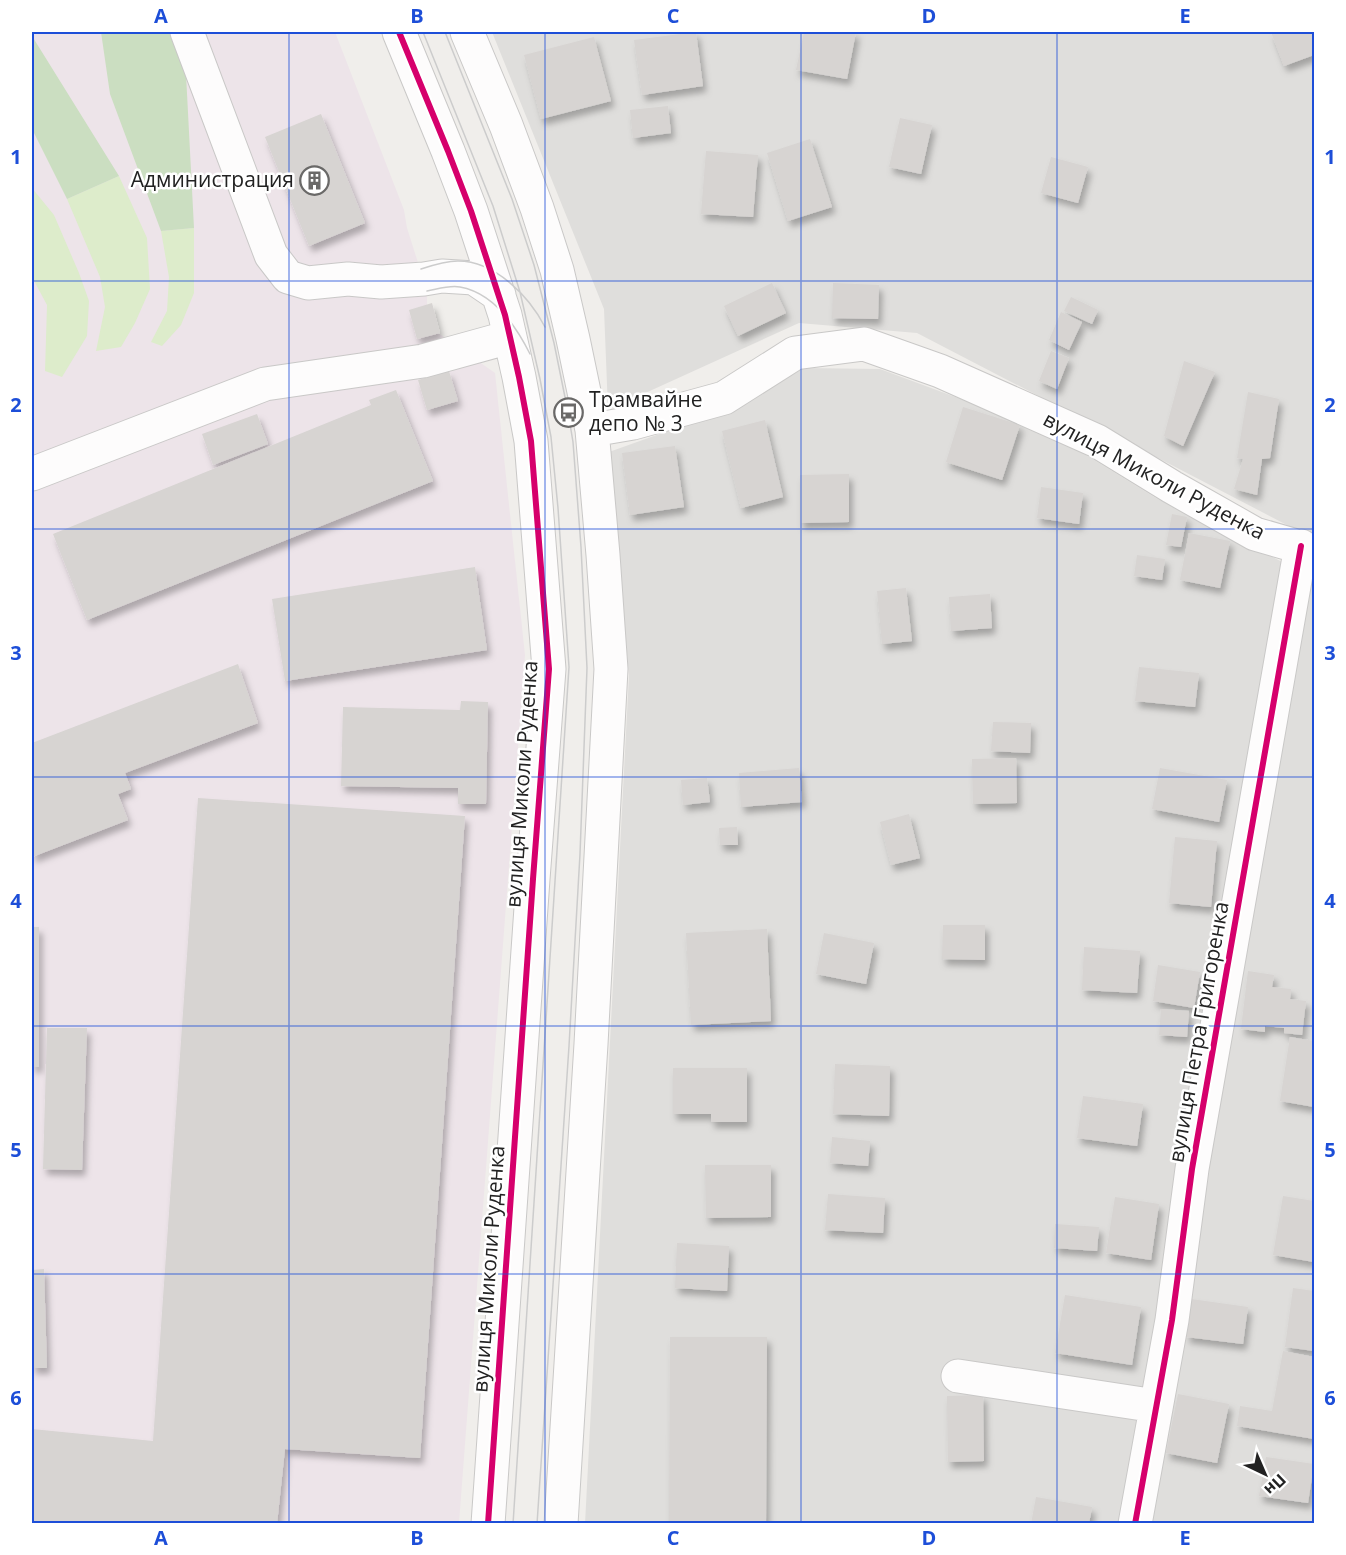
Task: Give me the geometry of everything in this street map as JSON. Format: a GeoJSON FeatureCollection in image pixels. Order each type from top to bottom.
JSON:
{"type":"FeatureCollection","features":[{"type":"Feature","properties":{"kind":"street"},"geometry":{"type":"LineString","coordinates":[[187,32],[271,255],[288,277],[308,283],[348,279],[381,282],[442,276],[474,278],[499,295]]}},
{"type":"Feature","properties":{"kind":"street","name":"вулиця Миколи Руденка"},"geometry":{"type":"LineString","coordinates":[[399,32],[471,211],[499,295],[510,337],[531,441],[549,669],[488,1524]]}},
{"type":"Feature","properties":{"kind":"street"},"geometry":{"type":"LineString","coordinates":[[467,32],[506,125],[537,208],[557,270],[573,339],[592,430],[611,669],[591,1044],[561,1524]]}},
{"type":"Feature","properties":{"kind":"street"},"geometry":{"type":"LineString","coordinates":[[32,474],[265,384],[423,361],[510,337]]}},
{"type":"Feature","properties":{"kind":"street","name":"вулиця Миколи Руденка"},"geometry":{"type":"LineString","coordinates":[[592,430],[633,423],[724,398],[795,353],[864,344],[940,371],[1097,441],[1255,534],[1308,548]]}},
{"type":"Feature","properties":{"kind":"street","name":"вулиця Петра Григоренка"},"geometry":{"type":"LineString","coordinates":[[1135,1524],[1172,1320],[1198,1134],[1308,548]]}},
{"type":"Feature","properties":{"kind":"street"},"geometry":{"type":"LineString","coordinates":[[958,1376],[1156,1406]]}},
{"type":"Feature","properties":{"kind":"shaded area"},"geometry":{"type":"Polygon","coordinates":[[[32,32],[335,32],[404,210],[407,228],[427,291],[427,325],[495,373],[525,655],[459,1523],[32,1523],[32,32]]]}},
{"type":"Feature","properties":{"kind":"shaded area"},"geometry":{"type":"Polygon","coordinates":[[[492,32],[1314,32],[1314,539],[917,333],[799,323],[608,410],[604,309],[492,32]]]}},
{"type":"Feature","properties":{"kind":"shaded area"},"geometry":{"type":"Polygon","coordinates":[[[804,368],[880,369],[1047,431],[1156,498],[1314,578],[1314,1523],[585,1524],[629,675],[609,452],[738,406],[804,368]]]}},
{"type":"Feature","properties":{"kind":"green space"},"geometry":{"type":"Polygon","coordinates":[[[101,32],[175,32],[185,55],[194,228],[161,231],[110,94],[101,32]]]}},
{"type":"Feature","properties":{"kind":"green space"},"geometry":{"type":"Polygon","coordinates":[[[32,36],[119,176],[67,199],[32,129],[32,36]]]}},
{"type":"Feature","properties":{"kind":"green space"},"geometry":{"type":"Polygon","coordinates":[[[119,176],[147,238],[150,289],[121,347],[96,351],[105,307],[100,277],[67,199],[119,176]]]}},
{"type":"Feature","properties":{"kind":"green space"},"geometry":{"type":"Polygon","coordinates":[[[32,188],[54,215],[89,301],[87,336],[62,377],[45,371],[47,305],[32,277],[32,188]]]}},
{"type":"Feature","properties":{"kind":"green space"},"geometry":{"type":"Polygon","coordinates":[[[194,228],[194,293],[181,325],[162,346],[151,342],[167,311],[169,277],[161,231],[194,228]]]}},
{"type":"Feature","properties":{"kind":"building"},"geometry":{"type":"Polygon","coordinates":[[[696,32],[703,86],[642,95],[634,40],[696,32]]]}},
{"type":"Feature","properties":{"kind":"building"},"geometry":{"type":"Polygon","coordinates":[[[804,32],[856,32],[847,79],[796,70],[804,32]]]}},
{"type":"Feature","properties":{"kind":"building"},"geometry":{"type":"Polygon","coordinates":[[[1271,32],[1314,32],[1314,55],[1284,66],[1271,32]]]}},
{"type":"Feature","properties":{"kind":"building"},"geometry":{"type":"Polygon","coordinates":[[[594,37],[611,101],[541,119],[524,55],[594,37]]]}},
{"type":"Feature","properties":{"kind":"building"},"geometry":{"type":"Polygon","coordinates":[[[668,106],[671,133],[633,138],[630,110],[668,106]]]}},
{"type":"Feature","properties":{"kind":"building","name":"Администрация"},"geometry":{"type":"Polygon","coordinates":[[[321,114],[365,223],[309,246],[265,137],[321,114]]]}},
{"type":"Feature","properties":{"kind":"building"},"geometry":{"type":"Polygon","coordinates":[[[900,118],[932,125],[921,174],[889,167],[900,118]]]}},
{"type":"Feature","properties":{"kind":"building"},"geometry":{"type":"Polygon","coordinates":[[[810,139],[832,207],[788,221],[767,153],[810,139]]]}},
{"type":"Feature","properties":{"kind":"building"},"geometry":{"type":"Polygon","coordinates":[[[706,151],[758,155],[753,217],[701,214],[706,151]]]}},
{"type":"Feature","properties":{"kind":"building"},"geometry":{"type":"Polygon","coordinates":[[[1051,157],[1088,167],[1078,203],[1041,193],[1051,157]]]}},
{"type":"Feature","properties":{"kind":"building"},"geometry":{"type":"Polygon","coordinates":[[[772,283],[786,313],[738,336],[724,306],[772,283]]]}},
{"type":"Feature","properties":{"kind":"building"},"geometry":{"type":"Polygon","coordinates":[[[833,283],[879,285],[878,319],[832,318],[833,283]]]}},
{"type":"Feature","properties":{"kind":"building"},"geometry":{"type":"Polygon","coordinates":[[[1071,297],[1098,310],[1092,324],[1064,311],[1071,297]]]}},
{"type":"Feature","properties":{"kind":"building"},"geometry":{"type":"Polygon","coordinates":[[[432,303],[440,333],[417,339],[409,310],[432,303]]]}},
{"type":"Feature","properties":{"kind":"building"},"geometry":{"type":"Polygon","coordinates":[[[1061,312],[1082,322],[1069,350],[1049,340],[1061,312]]]}},
{"type":"Feature","properties":{"kind":"building"},"geometry":{"type":"Polygon","coordinates":[[[1051,351],[1069,358],[1057,389],[1039,381],[1051,351]]]}},
{"type":"Feature","properties":{"kind":"building"},"geometry":{"type":"Polygon","coordinates":[[[1184,361],[1215,372],[1183,446],[1164,436],[1184,361]]]}},
{"type":"Feature","properties":{"kind":"building"},"geometry":{"type":"Polygon","coordinates":[[[449,371],[458,401],[427,410],[418,380],[449,371]]]}},
{"type":"Feature","properties":{"kind":"building"},"geometry":{"type":"Polygon","coordinates":[[[396,390],[433,481],[87,620],[53,534],[371,405],[369,400],[396,390]]]}},
{"type":"Feature","properties":{"kind":"building"},"geometry":{"type":"Polygon","coordinates":[[[1248,392],[1279,399],[1270,458],[1262,459],[1257,495],[1234,489],[1243,459],[1237,458],[1248,392]]]}},
{"type":"Feature","properties":{"kind":"building"},"geometry":{"type":"Polygon","coordinates":[[[963,407],[1020,425],[1002,480],[946,462],[963,407]]]}},
{"type":"Feature","properties":{"kind":"building"},"geometry":{"type":"Polygon","coordinates":[[[257,414],[268,444],[213,465],[202,434],[257,414]]]}},
{"type":"Feature","properties":{"kind":"building"},"geometry":{"type":"Polygon","coordinates":[[[765,420],[783,497],[741,508],[722,431],[765,420]]]}},
{"type":"Feature","properties":{"kind":"building"},"geometry":{"type":"Polygon","coordinates":[[[675,446],[684,507],[630,515],[622,453],[675,446]]]}},
{"type":"Feature","properties":{"kind":"building"},"geometry":{"type":"Polygon","coordinates":[[[849,474],[849,522],[800,523],[800,475],[849,474]]]}},
{"type":"Feature","properties":{"kind":"building"},"geometry":{"type":"Polygon","coordinates":[[[1041,487],[1083,493],[1079,524],[1037,518],[1041,487]]]}},
{"type":"Feature","properties":{"kind":"building"},"geometry":{"type":"Polygon","coordinates":[[[1172,514],[1187,517],[1181,547],[1166,545],[1172,514]]]}},
{"type":"Feature","properties":{"kind":"building"},"geometry":{"type":"Polygon","coordinates":[[[1189,533],[1230,541],[1220,588],[1180,580],[1189,533]]]}},
{"type":"Feature","properties":{"kind":"building"},"geometry":{"type":"Polygon","coordinates":[[[1137,555],[1165,559],[1162,580],[1134,576],[1137,555]]]}},
{"type":"Feature","properties":{"kind":"building"},"geometry":{"type":"Polygon","coordinates":[[[475,567],[487,650],[285,681],[272,599],[475,567]]]}},
{"type":"Feature","properties":{"kind":"building"},"geometry":{"type":"Polygon","coordinates":[[[906,588],[912,641],[882,644],[877,591],[906,588]]]}},
{"type":"Feature","properties":{"kind":"building"},"geometry":{"type":"Polygon","coordinates":[[[990,594],[992,628],[951,631],[949,597],[990,594]]]}},
{"type":"Feature","properties":{"kind":"building"},"geometry":{"type":"Polygon","coordinates":[[[238,664],[258,723],[125,773],[131,789],[118,794],[128,820],[32,857],[32,743],[238,664]]]}},
{"type":"Feature","properties":{"kind":"building"},"geometry":{"type":"Polygon","coordinates":[[[1139,667],[1199,673],[1195,707],[1135,701],[1139,667]]]}},
{"type":"Feature","properties":{"kind":"building"},"geometry":{"type":"Polygon","coordinates":[[[461,701],[488,702],[486,804],[458,804],[458,788],[341,786],[343,707],[460,710],[461,701]]]}},
{"type":"Feature","properties":{"kind":"building"},"geometry":{"type":"Polygon","coordinates":[[[993,722],[1031,723],[1030,753],[991,751],[993,722]]]}},
{"type":"Feature","properties":{"kind":"building"},"geometry":{"type":"Polygon","coordinates":[[[1016,758],[1017,803],[973,804],[972,759],[1016,758]]]}},
{"type":"Feature","properties":{"kind":"building"},"geometry":{"type":"Polygon","coordinates":[[[799,768],[802,802],[741,807],[739,773],[799,768]]]}},
{"type":"Feature","properties":{"kind":"building"},"geometry":{"type":"Polygon","coordinates":[[[1160,768],[1227,780],[1219,822],[1152,809],[1160,768]]]}},
{"type":"Feature","properties":{"kind":"building"},"geometry":{"type":"Polygon","coordinates":[[[707,778],[710,802],[683,805],[681,780],[707,778]]]}},
{"type":"Feature","properties":{"kind":"building"},"geometry":{"type":"Polygon","coordinates":[[[198,798],[465,816],[420,1458],[285,1449],[277,1524],[32,1524],[32,1429],[153,1441],[198,798]]]}},
{"type":"Feature","properties":{"kind":"building"},"geometry":{"type":"Polygon","coordinates":[[[909,814],[920,858],[891,865],[880,822],[909,814]]]}},
{"type":"Feature","properties":{"kind":"building"},"geometry":{"type":"Polygon","coordinates":[[[737,827],[738,845],[720,845],[719,828],[737,827]]]}},
{"type":"Feature","properties":{"kind":"building"},"geometry":{"type":"Polygon","coordinates":[[[1175,837],[1217,841],[1211,907],[1169,903],[1175,837]]]}},
{"type":"Feature","properties":{"kind":"building"},"geometry":{"type":"Polygon","coordinates":[[[943,925],[985,925],[985,960],[942,959],[943,925]]]}},
{"type":"Feature","properties":{"kind":"building"},"geometry":{"type":"Polygon","coordinates":[[[32,927],[39,927],[39,1067],[32,1067],[32,927]]]}},
{"type":"Feature","properties":{"kind":"building"},"geometry":{"type":"Polygon","coordinates":[[[767,929],[771,1021],[691,1025],[686,933],[767,929]]]}},
{"type":"Feature","properties":{"kind":"building"},"geometry":{"type":"Polygon","coordinates":[[[824,933],[874,943],[866,984],[816,974],[824,933]]]}},
{"type":"Feature","properties":{"kind":"building"},"geometry":{"type":"Polygon","coordinates":[[[1084,947],[1140,951],[1137,993],[1082,990],[1084,947]]]}},
{"type":"Feature","properties":{"kind":"building"},"geometry":{"type":"Polygon","coordinates":[[[1158,965],[1200,972],[1194,1008],[1153,1001],[1158,965]]]}},
{"type":"Feature","properties":{"kind":"building"},"geometry":{"type":"Polygon","coordinates":[[[1248,971],[1274,975],[1272,987],[1291,989],[1290,999],[1306,1001],[1302,1035],[1284,1033],[1284,1028],[1265,1026],[1265,1032],[1241,1029],[1248,971]]]}},
{"type":"Feature","properties":{"kind":"building"},"geometry":{"type":"Polygon","coordinates":[[[1161,1009],[1189,1011],[1187,1037],[1159,1035],[1161,1009]]]}},
{"type":"Feature","properties":{"kind":"building"},"geometry":{"type":"Polygon","coordinates":[[[47,1028],[87,1028],[82,1170],[43,1169],[47,1028]]]}},
{"type":"Feature","properties":{"kind":"building"},"geometry":{"type":"Polygon","coordinates":[[[1290,1037],[1314,1041],[1314,1107],[1280,1101],[1290,1037]]]}},
{"type":"Feature","properties":{"kind":"building"},"geometry":{"type":"Polygon","coordinates":[[[835,1064],[890,1066],[889,1116],[833,1114],[835,1064]]]}},
{"type":"Feature","properties":{"kind":"building"},"geometry":{"type":"Polygon","coordinates":[[[673,1068],[747,1068],[747,1122],[711,1122],[711,1114],[673,1114],[673,1068]]]}},
{"type":"Feature","properties":{"kind":"building"},"geometry":{"type":"Polygon","coordinates":[[[1083,1096],[1143,1104],[1137,1146],[1077,1138],[1083,1096]]]}},
{"type":"Feature","properties":{"kind":"building"},"geometry":{"type":"Polygon","coordinates":[[[832,1137],[870,1141],[868,1166],[830,1163],[832,1137]]]}},
{"type":"Feature","properties":{"kind":"building"},"geometry":{"type":"Polygon","coordinates":[[[705,1165],[771,1165],[771,1217],[706,1218],[705,1165]]]}},
{"type":"Feature","properties":{"kind":"building"},"geometry":{"type":"Polygon","coordinates":[[[828,1194],[885,1198],[883,1233],[825,1230],[828,1194]]]}},
{"type":"Feature","properties":{"kind":"building"},"geometry":{"type":"Polygon","coordinates":[[[1283,1196],[1314,1201],[1314,1262],[1273,1255],[1283,1196]]]}},
{"type":"Feature","properties":{"kind":"building"},"geometry":{"type":"Polygon","coordinates":[[[1115,1197],[1159,1204],[1151,1260],[1106,1253],[1115,1197]]]}},
{"type":"Feature","properties":{"kind":"building"},"geometry":{"type":"Polygon","coordinates":[[[1055,1224],[1099,1227],[1097,1251],[1054,1248],[1055,1224]]]}},
{"type":"Feature","properties":{"kind":"building"},"geometry":{"type":"Polygon","coordinates":[[[677,1243],[729,1246],[727,1291],[675,1288],[677,1243]]]}},
{"type":"Feature","properties":{"kind":"building"},"geometry":{"type":"Polygon","coordinates":[[[44,1269],[47,1368],[32,1368],[32,1270],[44,1269]]]}},
{"type":"Feature","properties":{"kind":"building"},"geometry":{"type":"Polygon","coordinates":[[[1293,1288],[1314,1291],[1314,1351],[1285,1347],[1293,1288]]]}},
{"type":"Feature","properties":{"kind":"building"},"geometry":{"type":"Polygon","coordinates":[[[1065,1295],[1141,1307],[1132,1365],[1055,1353],[1065,1295]]]}},
{"type":"Feature","properties":{"kind":"building"},"geometry":{"type":"Polygon","coordinates":[[[1191,1299],[1248,1307],[1243,1344],[1186,1337],[1191,1299]]]}},
{"type":"Feature","properties":{"kind":"building"},"geometry":{"type":"Polygon","coordinates":[[[670,1337],[767,1337],[766,1524],[669,1524],[670,1337]]]}},
{"type":"Feature","properties":{"kind":"building"},"geometry":{"type":"Polygon","coordinates":[[[1283,1351],[1314,1357],[1314,1439],[1237,1426],[1240,1406],[1272,1411],[1283,1351]]]}},
{"type":"Feature","properties":{"kind":"building"},"geometry":{"type":"Polygon","coordinates":[[[1178,1394],[1229,1404],[1217,1463],[1166,1453],[1178,1394]]]}},
{"type":"Feature","properties":{"kind":"building"},"geometry":{"type":"Polygon","coordinates":[[[983,1395],[984,1461],[948,1462],[947,1396],[983,1395]]]}},
{"type":"Feature","properties":{"kind":"building"},"geometry":{"type":"Polygon","coordinates":[[[1266,1457],[1314,1464],[1308,1503],[1259,1496],[1266,1457]]]}},
{"type":"Feature","properties":{"kind":"building"},"geometry":{"type":"Polygon","coordinates":[[[1036,1497],[1092,1507],[1089,1524],[1031,1524],[1036,1497]]]}},
{"type":"Feature","properties":{"kind":"tram line"},"geometry":{"type":"LineString","coordinates":[[423,32],[493,206],[520,292],[551,437],[569,667],[513,1524]]}},
{"type":"Feature","properties":{"kind":"tram line"},"geometry":{"type":"LineString","coordinates":[[445,32],[512,199],[534,265],[554,343],[568,412],[573,442],[581,547],[587,668],[580,854],[537,1524]]}},
{"type":"Feature","properties":{"kind":"tram line"},"geometry":{"type":"LineString","coordinates":[[421,269],[444,262],[458,261],[485,267],[498,274],[520,292],[545,327]]}},
{"type":"Feature","properties":{"kind":"tram line"},"geometry":{"type":"LineString","coordinates":[[427,291],[460,287],[483,296],[503,312],[530,354]]}},
{"type":"Feature","properties":{"kind":"cycle path"},"geometry":{"type":"LineString","coordinates":[[399,32],[471,211],[505,315],[531,441],[549,669],[488,1524]]}},
{"type":"Feature","properties":{"kind":"cycle path"},"geometry":{"type":"LineString","coordinates":[[1135,1524],[1172,1320],[1192,1169],[1301,546]]}},
{"type":"Feature","properties":{"kind":"place","name":"Администрация"},"geometry":{"type":"Point","coordinates":[315,180]}},
{"type":"Feature","properties":{"kind":"place","name":"Трамвайне депо № 3"},"geometry":{"type":"Point","coordinates":[568,412]}}]}
